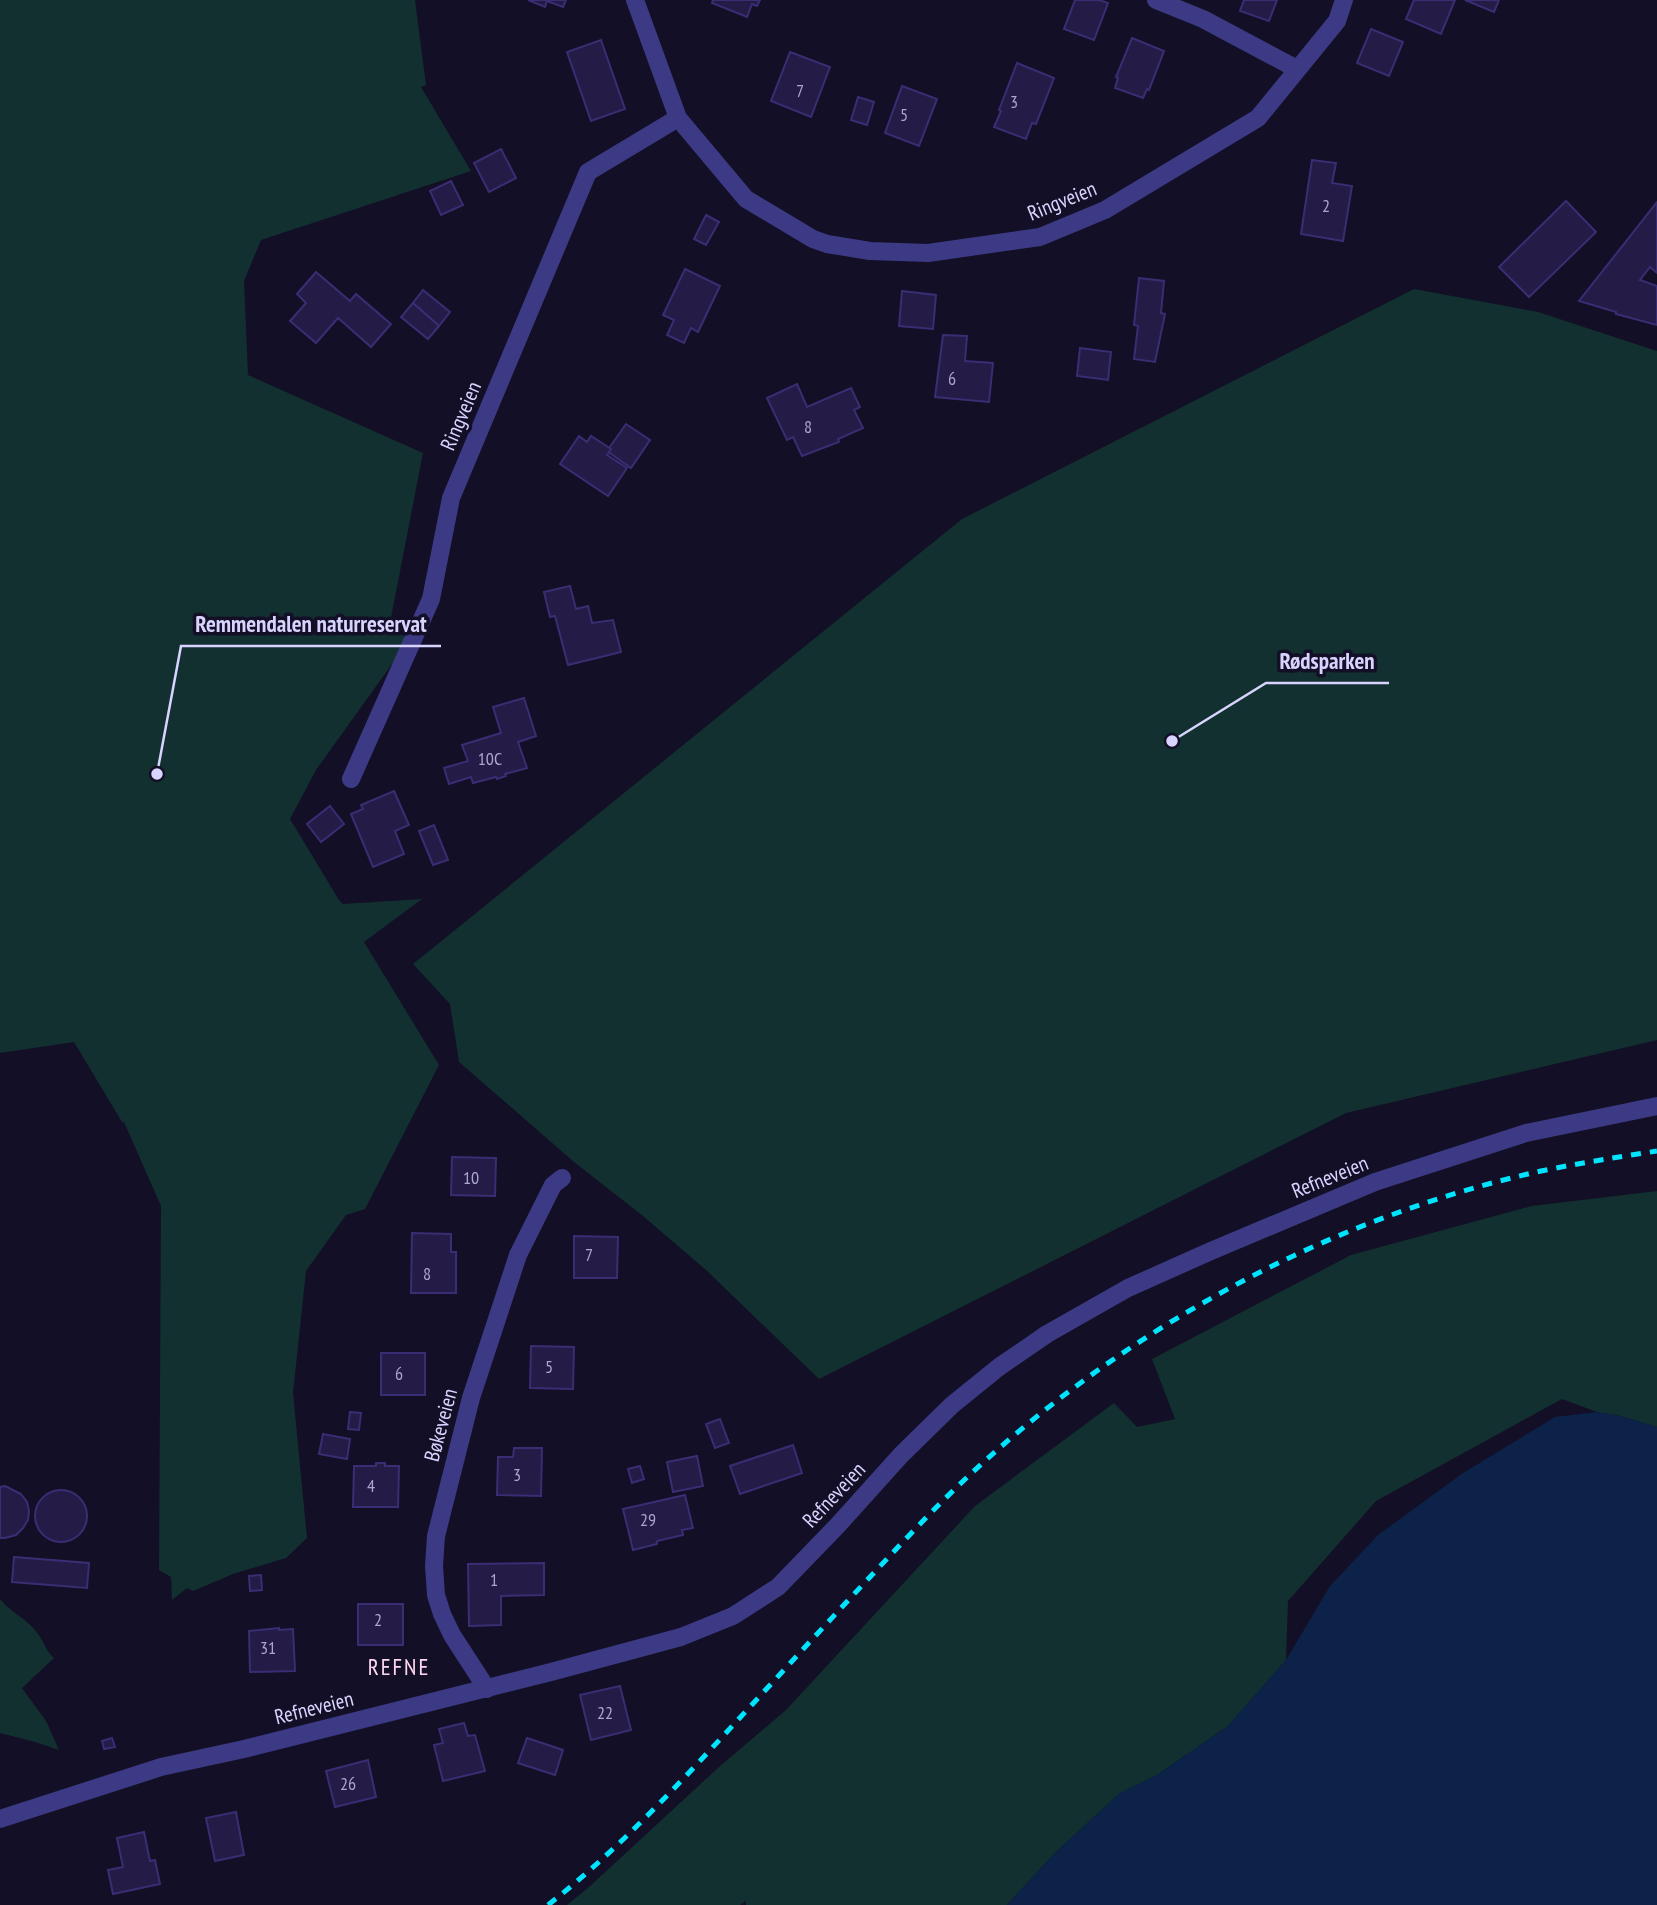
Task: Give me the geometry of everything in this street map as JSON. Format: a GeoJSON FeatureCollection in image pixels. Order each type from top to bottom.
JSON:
{"type":"FeatureCollection","features":[{"type":"Feature","properties":{"kind":"street","name":"Ringveien"},"geometry":{"type":"LineString","coordinates":[[635,0],[678,118],[746,199],[813,239],[827,244],[870,251],[928,253],[1040,237],[1105,210],[1258,118],[1336,20],[1344,0]]}},
{"type":"Feature","properties":{"kind":"street"},"geometry":{"type":"LineString","coordinates":[[1156,0],[1203,19],[1297,69]]}},
{"type":"Feature","properties":{"kind":"street","name":"Ringveien"},"geometry":{"type":"LineString","coordinates":[[351,779],[431,599],[451,498],[588,172],[678,118]]}},
{"type":"Feature","properties":{"kind":"street","name":"Refneveien"},"geometry":{"type":"LineString","coordinates":[[0,1819],[161,1767],[487,1689],[681,1637],[733,1616],[778,1587],[901,1455],[952,1405],[999,1367],[1047,1334],[1128,1288],[1375,1182],[1526,1133],[1657,1106]]}},
{"type":"Feature","properties":{"kind":"street","name":"Bøkeveien"},"geometry":{"type":"LineString","coordinates":[[487,1689],[452,1635],[442,1614],[434,1566],[436,1536],[471,1398],[518,1255],[553,1185],[562,1178]]}},
{"type":"Feature","properties":{"kind":"green space"},"geometry":{"type":"Polygon","coordinates":[[[0,0],[415,0],[426,85],[421,87],[471,171],[261,240],[244,281],[248,375],[423,453],[389,628],[410,639],[316,770],[290,819],[343,904],[422,899],[364,942],[439,1065],[365,1209],[346,1215],[306,1271],[293,1393],[307,1538],[286,1558],[233,1574],[193,1591],[187,1588],[172,1600],[171,1577],[159,1570],[161,1206],[124,1122],[74,1042],[0,1053],[0,0]]]}},
{"type":"Feature","properties":{"kind":"green space"},"geometry":{"type":"Polygon","coordinates":[[[1414,289],[1538,312],[1657,351],[1657,1040],[1346,1113],[819,1379],[706,1270],[574,1162],[459,1062],[450,1004],[413,964],[962,519],[1414,289]]]}},
{"type":"Feature","properties":{"kind":"green space"},"geometry":{"type":"Polygon","coordinates":[[[1657,1191],[1657,1427],[1597,1412],[1562,1399],[1376,1501],[1288,1601],[1286,1660],[1228,1726],[1157,1775],[1120,1793],[1054,1854],[1007,1905],[746,1905],[746,1901],[740,1905],[567,1905],[786,1710],[975,1506],[1114,1403],[1137,1427],[1175,1419],[1152,1359],[1351,1255],[1532,1206],[1657,1191]]]}},
{"type":"Feature","properties":{"kind":"green space"},"geometry":{"type":"Polygon","coordinates":[[[0,1599],[34,1629],[54,1658],[22,1688],[46,1721],[59,1750],[0,1733],[0,1599]]]}},
{"type":"Feature","properties":{"kind":"water"},"geometry":{"type":"Polygon","coordinates":[[[1597,1412],[1657,1427],[1657,1905],[1007,1905],[1054,1854],[1120,1793],[1157,1775],[1228,1726],[1286,1660],[1330,1586],[1378,1535],[1463,1473],[1555,1417],[1597,1412]]]}},
{"type":"Feature","properties":{"kind":"building"},"geometry":{"type":"Polygon","coordinates":[[[528,0],[566,0],[563,7],[547,1],[545,7],[528,0]]]}},
{"type":"Feature","properties":{"kind":"building"},"geometry":{"type":"Polygon","coordinates":[[[713,0],[760,0],[757,6],[752,4],[747,17],[712,3],[713,0]]]}},
{"type":"Feature","properties":{"kind":"building"},"geometry":{"type":"Polygon","coordinates":[[[1075,0],[1099,0],[1108,3],[1094,40],[1064,29],[1075,0]]]}},
{"type":"Feature","properties":{"kind":"building"},"geometry":{"type":"Polygon","coordinates":[[[1244,0],[1277,0],[1269,21],[1240,11],[1244,0]]]}},
{"type":"Feature","properties":{"kind":"building"},"geometry":{"type":"Polygon","coordinates":[[[1414,0],[1455,0],[1441,34],[1406,19],[1414,0]]]}},
{"type":"Feature","properties":{"kind":"building"},"geometry":{"type":"Polygon","coordinates":[[[1465,0],[1499,0],[1494,12],[1465,0]]]}},
{"type":"Feature","properties":{"kind":"building"},"geometry":{"type":"Polygon","coordinates":[[[1371,29],[1403,42],[1389,76],[1357,63],[1371,29]]]}},
{"type":"Feature","properties":{"kind":"building"},"geometry":{"type":"Polygon","coordinates":[[[1132,38],[1164,51],[1149,90],[1147,89],[1143,98],[1115,88],[1116,77],[1132,38]]]}},
{"type":"Feature","properties":{"kind":"building"},"geometry":{"type":"Polygon","coordinates":[[[601,40],[625,109],[591,121],[567,52],[601,40]]]}},
{"type":"Feature","properties":{"kind":"building"},"geometry":{"type":"Polygon","coordinates":[[[790,52],[830,67],[811,117],[771,101],[790,52]]]}},
{"type":"Feature","properties":{"kind":"building"},"geometry":{"type":"Polygon","coordinates":[[[1017,63],[1054,78],[1036,124],[1032,123],[1026,139],[994,127],[1017,63]]]}},
{"type":"Feature","properties":{"kind":"building"},"geometry":{"type":"Polygon","coordinates":[[[902,86],[937,99],[919,146],[885,133],[902,86]]]}},
{"type":"Feature","properties":{"kind":"building"},"geometry":{"type":"Polygon","coordinates":[[[858,97],[874,102],[867,125],[851,120],[858,97]]]}},
{"type":"Feature","properties":{"kind":"building"},"geometry":{"type":"Polygon","coordinates":[[[501,149],[516,178],[489,192],[474,163],[501,149]]]}},
{"type":"Feature","properties":{"kind":"building"},"geometry":{"type":"Polygon","coordinates":[[[1312,160],[1336,163],[1332,183],[1352,186],[1343,241],[1301,234],[1312,160]]]}},
{"type":"Feature","properties":{"kind":"building"},"geometry":{"type":"Polygon","coordinates":[[[451,181],[463,205],[441,215],[430,191],[451,181]]]}},
{"type":"Feature","properties":{"kind":"building"},"geometry":{"type":"Polygon","coordinates":[[[1566,201],[1596,232],[1529,297],[1499,267],[1566,201]]]}},
{"type":"Feature","properties":{"kind":"building"},"geometry":{"type":"Polygon","coordinates":[[[1657,202],[1657,273],[1650,267],[1640,280],[1657,286],[1657,325],[1579,301],[1657,202]]]}},
{"type":"Feature","properties":{"kind":"building"},"geometry":{"type":"Polygon","coordinates":[[[706,215],[719,222],[706,245],[694,239],[706,215]]]}},
{"type":"Feature","properties":{"kind":"building"},"geometry":{"type":"Polygon","coordinates":[[[685,269],[720,286],[698,332],[691,328],[684,343],[667,335],[674,320],[663,315],[685,269]]]}},
{"type":"Feature","properties":{"kind":"building"},"geometry":{"type":"Polygon","coordinates":[[[316,272],[350,301],[356,294],[391,324],[371,347],[338,318],[316,343],[290,321],[306,303],[297,294],[316,272]]]}},
{"type":"Feature","properties":{"kind":"building"},"geometry":{"type":"Polygon","coordinates":[[[1139,278],[1164,281],[1161,313],[1165,314],[1155,362],[1134,359],[1139,278]]]}},
{"type":"Feature","properties":{"kind":"building"},"geometry":{"type":"Polygon","coordinates":[[[423,290],[450,312],[439,326],[413,303],[423,290]]]}},
{"type":"Feature","properties":{"kind":"building"},"geometry":{"type":"Polygon","coordinates":[[[902,291],[936,295],[933,329],[899,326],[902,291]]]}},
{"type":"Feature","properties":{"kind":"building"},"geometry":{"type":"Polygon","coordinates":[[[413,303],[439,326],[428,339],[401,317],[413,303]]]}},
{"type":"Feature","properties":{"kind":"building"},"geometry":{"type":"Polygon","coordinates":[[[943,335],[967,336],[965,361],[993,363],[989,402],[935,397],[943,335]]]}},
{"type":"Feature","properties":{"kind":"building"},"geometry":{"type":"Polygon","coordinates":[[[1080,348],[1111,352],[1108,380],[1077,376],[1080,348]]]}},
{"type":"Feature","properties":{"kind":"building"},"geometry":{"type":"Polygon","coordinates":[[[797,384],[807,407],[851,388],[860,407],[854,410],[863,428],[838,439],[839,442],[802,456],[793,437],[787,440],[767,398],[797,384]]]}},
{"type":"Feature","properties":{"kind":"building"},"geometry":{"type":"Polygon","coordinates":[[[626,424],[650,440],[631,468],[607,451],[626,424]]]}},
{"type":"Feature","properties":{"kind":"building"},"geometry":{"type":"Polygon","coordinates":[[[579,436],[587,442],[591,436],[611,449],[607,455],[627,468],[608,496],[560,464],[579,436]]]}},
{"type":"Feature","properties":{"kind":"building"},"geometry":{"type":"Polygon","coordinates":[[[570,586],[576,609],[588,606],[592,623],[613,620],[621,652],[568,665],[555,616],[550,617],[544,592],[570,586]]]}},
{"type":"Feature","properties":{"kind":"building"},"geometry":{"type":"Polygon","coordinates":[[[524,698],[536,736],[518,742],[527,768],[497,779],[496,777],[473,783],[471,777],[449,784],[444,768],[468,761],[462,745],[501,733],[493,707],[524,698]]]}},
{"type":"Feature","properties":{"kind":"building"},"geometry":{"type":"Polygon","coordinates":[[[394,791],[409,825],[395,831],[404,854],[373,867],[351,814],[363,809],[361,805],[394,791]]]}},
{"type":"Feature","properties":{"kind":"building"},"geometry":{"type":"Polygon","coordinates":[[[330,806],[344,824],[321,842],[307,824],[330,806]]]}},
{"type":"Feature","properties":{"kind":"building"},"geometry":{"type":"Polygon","coordinates":[[[434,825],[448,860],[433,865],[419,831],[434,825]]]}},
{"type":"Feature","properties":{"kind":"building"},"geometry":{"type":"Polygon","coordinates":[[[452,1157],[496,1158],[495,1196],[451,1195],[452,1157]]]}},
{"type":"Feature","properties":{"kind":"building"},"geometry":{"type":"Polygon","coordinates":[[[412,1233],[451,1234],[451,1252],[456,1252],[456,1293],[411,1293],[412,1233]]]}},
{"type":"Feature","properties":{"kind":"building"},"geometry":{"type":"Polygon","coordinates":[[[574,1236],[618,1237],[617,1278],[574,1278],[574,1236]]]}},
{"type":"Feature","properties":{"kind":"building"},"geometry":{"type":"Polygon","coordinates":[[[531,1346],[574,1347],[573,1389],[530,1388],[531,1346]]]}},
{"type":"Feature","properties":{"kind":"building"},"geometry":{"type":"Polygon","coordinates":[[[381,1353],[425,1353],[425,1395],[381,1395],[381,1353]]]}},
{"type":"Feature","properties":{"kind":"building"},"geometry":{"type":"Polygon","coordinates":[[[350,1412],[361,1413],[359,1430],[348,1429],[350,1412]]]}},
{"type":"Feature","properties":{"kind":"building"},"geometry":{"type":"Polygon","coordinates":[[[720,1419],[729,1443],[715,1448],[706,1424],[720,1419]]]}},
{"type":"Feature","properties":{"kind":"building"},"geometry":{"type":"Polygon","coordinates":[[[323,1434],[350,1439],[347,1459],[319,1454],[323,1434]]]}},
{"type":"Feature","properties":{"kind":"building"},"geometry":{"type":"Polygon","coordinates":[[[793,1445],[802,1473],[740,1494],[730,1466],[793,1445]]]}},
{"type":"Feature","properties":{"kind":"building"},"geometry":{"type":"Polygon","coordinates":[[[514,1448],[542,1448],[541,1496],[497,1495],[498,1457],[513,1457],[514,1448]]]}},
{"type":"Feature","properties":{"kind":"building"},"geometry":{"type":"Polygon","coordinates":[[[697,1456],[703,1486],[673,1492],[667,1462],[697,1456]]]}},
{"type":"Feature","properties":{"kind":"building"},"geometry":{"type":"Polygon","coordinates":[[[376,1463],[399,1466],[398,1507],[353,1507],[354,1466],[376,1466],[376,1463]]]}},
{"type":"Feature","properties":{"kind":"building"},"geometry":{"type":"Polygon","coordinates":[[[640,1466],[644,1479],[632,1483],[628,1469],[640,1466]]]}},
{"type":"Feature","properties":{"kind":"building"},"geometry":{"type":"Polygon","coordinates":[[[5,1486],[21,1494],[29,1511],[28,1520],[16,1535],[0,1538],[0,1487],[5,1486]]]}},
{"type":"Feature","properties":{"kind":"building"},"geometry":{"type":"Polygon","coordinates":[[[61,1490],[71,1492],[79,1498],[85,1506],[85,1526],[79,1534],[71,1540],[61,1542],[51,1540],[43,1534],[37,1526],[35,1516],[37,1506],[43,1498],[51,1492],[61,1490]]]}},
{"type":"Feature","properties":{"kind":"building"},"geometry":{"type":"Polygon","coordinates":[[[685,1495],[693,1528],[682,1530],[683,1535],[633,1550],[623,1509],[685,1495]]]}},
{"type":"Feature","properties":{"kind":"building"},"geometry":{"type":"Polygon","coordinates":[[[14,1557],[89,1563],[87,1588],[12,1582],[14,1557]]]}},
{"type":"Feature","properties":{"kind":"building"},"geometry":{"type":"Polygon","coordinates":[[[544,1563],[544,1595],[501,1596],[501,1625],[469,1626],[468,1564],[544,1563]]]}},
{"type":"Feature","properties":{"kind":"building"},"geometry":{"type":"Polygon","coordinates":[[[261,1575],[262,1590],[250,1591],[249,1576],[261,1575]]]}},
{"type":"Feature","properties":{"kind":"building"},"geometry":{"type":"Polygon","coordinates":[[[358,1604],[403,1604],[403,1645],[358,1645],[358,1604]]]}},
{"type":"Feature","properties":{"kind":"building"},"geometry":{"type":"Polygon","coordinates":[[[293,1629],[295,1671],[250,1672],[249,1631],[293,1629]]]}},
{"type":"Feature","properties":{"kind":"building"},"geometry":{"type":"Polygon","coordinates":[[[620,1686],[631,1730],[591,1740],[580,1695],[620,1686]]]}},
{"type":"Feature","properties":{"kind":"building"},"geometry":{"type":"Polygon","coordinates":[[[464,1723],[468,1736],[475,1735],[485,1771],[443,1781],[434,1745],[443,1743],[439,1729],[464,1723]]]}},
{"type":"Feature","properties":{"kind":"building"},"geometry":{"type":"Polygon","coordinates":[[[112,1738],[115,1747],[104,1749],[102,1741],[112,1738]]]}},
{"type":"Feature","properties":{"kind":"building"},"geometry":{"type":"Polygon","coordinates":[[[527,1738],[563,1750],[555,1775],[518,1763],[527,1738]]]}},
{"type":"Feature","properties":{"kind":"building"},"geometry":{"type":"Polygon","coordinates":[[[368,1760],[376,1797],[335,1807],[326,1771],[368,1760]]]}},
{"type":"Feature","properties":{"kind":"building"},"geometry":{"type":"Polygon","coordinates":[[[236,1812],[244,1855],[215,1861],[206,1818],[236,1812]]]}},
{"type":"Feature","properties":{"kind":"building"},"geometry":{"type":"Polygon","coordinates":[[[144,1832],[150,1861],[155,1860],[160,1884],[113,1894],[108,1870],[123,1867],[117,1838],[144,1832]]]}},
{"type":"Feature","properties":{"kind":"railway"},"geometry":{"type":"LineString","coordinates":[[548,1905],[598,1863],[646,1817],[919,1525],[984,1462],[1053,1404],[1127,1350],[1204,1302],[1285,1260],[1368,1224],[1454,1194],[1541,1171],[1657,1151]]}},
{"type":"Feature","properties":{"kind":"place","name":"Rødsparken"},"geometry":{"type":"Point","coordinates":[1172,741]}},
{"type":"Feature","properties":{"kind":"place","name":"Remmendalen naturreservat"},"geometry":{"type":"Point","coordinates":[157,774]}},
{"type":"Feature","properties":{"kind":"district","name":"REFNE"},"geometry":{"type":"Point","coordinates":[399,1667]}}]}
